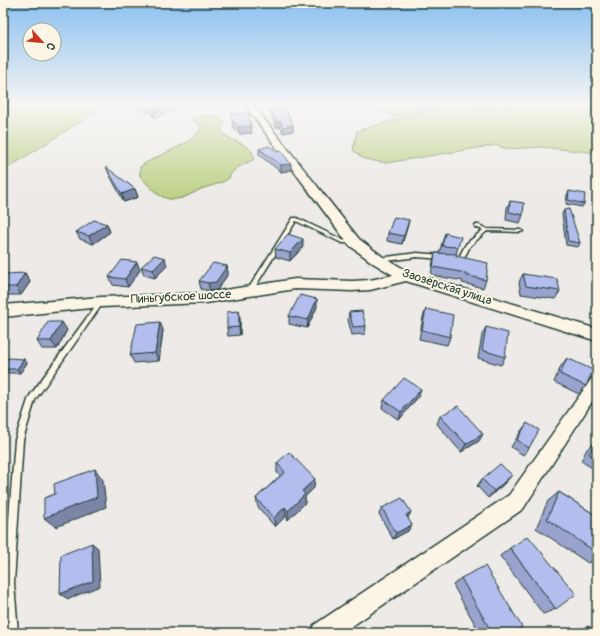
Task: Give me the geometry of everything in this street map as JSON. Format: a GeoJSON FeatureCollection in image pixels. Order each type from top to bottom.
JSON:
{"type":"FeatureCollection","features":[{"type":"Feature","properties":{"kind":"street","name":"Заозёрская улица"},"geometry":{"type":"LineString","coordinates":[[272,135],[354,242],[378,260],[406,276],[597,335]]}},
{"type":"Feature","properties":{"kind":"street","name":"Пиньгубское шоссе"},"geometry":{"type":"LineString","coordinates":[[3,311],[101,302],[206,298],[295,284],[352,286],[370,285],[406,276]]}},
{"type":"Feature","properties":{"kind":"street"},"geometry":{"type":"LineString","coordinates":[[322,633],[516,502],[597,382]]}},
{"type":"Feature","properties":{"kind":"lane"},"geometry":{"type":"LineString","coordinates":[[250,291],[295,219],[344,242],[354,242]]}},
{"type":"Feature","properties":{"kind":"lane"},"geometry":{"type":"LineString","coordinates":[[477,226],[486,230],[521,231]]}},
{"type":"Feature","properties":{"kind":"lane"},"geometry":{"type":"LineString","coordinates":[[378,260],[417,255],[461,259],[468,246],[486,230]]}},
{"type":"Feature","properties":{"kind":"lane"},"geometry":{"type":"LineString","coordinates":[[12,633],[9,583],[19,440],[32,398],[101,302]]}},
{"type":"Feature","properties":{"kind":"green space"},"geometry":{"type":"Polygon","coordinates":[[[3,135],[60,135],[3,171],[3,135]]]}},
{"type":"Feature","properties":{"kind":"green space"},"geometry":{"type":"Polygon","coordinates":[[[196,135],[225,135],[249,148],[254,159],[233,171],[229,178],[220,183],[179,199],[166,198],[155,192],[140,176],[140,167],[196,135]]]}},
{"type":"Feature","properties":{"kind":"green space"},"geometry":{"type":"Polygon","coordinates":[[[356,135],[597,135],[597,153],[541,147],[507,149],[496,145],[386,163],[364,159],[353,150],[356,135]]]}},
{"type":"Feature","properties":{"kind":"building"},"geometry":{"type":"Polygon","coordinates":[[[269,146],[278,152],[281,151],[291,164],[281,165],[259,149],[269,146]]]}},
{"type":"Feature","properties":{"kind":"building"},"geometry":{"type":"Polygon","coordinates":[[[106,167],[135,189],[122,194],[106,167]]]}},
{"type":"Feature","properties":{"kind":"building"},"geometry":{"type":"Polygon","coordinates":[[[569,191],[585,194],[584,204],[568,200],[569,191]]]}},
{"type":"Feature","properties":{"kind":"building"},"geometry":{"type":"Polygon","coordinates":[[[510,201],[524,203],[523,215],[509,212],[510,201]]]}},
{"type":"Feature","properties":{"kind":"building"},"geometry":{"type":"Polygon","coordinates":[[[569,209],[580,243],[568,241],[564,210],[569,209]]]}},
{"type":"Feature","properties":{"kind":"building"},"geometry":{"type":"Polygon","coordinates":[[[394,217],[409,220],[404,236],[388,233],[394,217]]]}},
{"type":"Feature","properties":{"kind":"building"},"geometry":{"type":"Polygon","coordinates":[[[94,220],[107,224],[89,236],[76,232],[94,220]]]}},
{"type":"Feature","properties":{"kind":"building"},"geometry":{"type":"Polygon","coordinates":[[[445,233],[461,237],[458,247],[442,246],[445,233]]]}},
{"type":"Feature","properties":{"kind":"building"},"geometry":{"type":"Polygon","coordinates":[[[288,234],[303,239],[290,253],[275,249],[288,234]]]}},
{"type":"Feature","properties":{"kind":"building"},"geometry":{"type":"Polygon","coordinates":[[[435,253],[457,254],[456,256],[488,263],[486,280],[465,275],[466,273],[433,267],[435,253]]]}},
{"type":"Feature","properties":{"kind":"building"},"geometry":{"type":"Polygon","coordinates":[[[154,255],[165,258],[153,270],[141,267],[154,255]]]}},
{"type":"Feature","properties":{"kind":"building"},"geometry":{"type":"Polygon","coordinates":[[[122,260],[137,262],[125,279],[109,277],[122,260]]]}},
{"type":"Feature","properties":{"kind":"building"},"geometry":{"type":"Polygon","coordinates":[[[213,263],[227,266],[216,282],[208,283],[199,281],[213,263]]]}},
{"type":"Feature","properties":{"kind":"building"},"geometry":{"type":"Polygon","coordinates":[[[25,273],[16,287],[3,287],[3,277],[6,274],[25,273]]]}},
{"type":"Feature","properties":{"kind":"building"},"geometry":{"type":"Polygon","coordinates":[[[523,274],[557,279],[560,291],[526,286],[523,274]]]}},
{"type":"Feature","properties":{"kind":"building"},"geometry":{"type":"Polygon","coordinates":[[[300,295],[317,299],[308,320],[289,316],[300,295]]]}},
{"type":"Feature","properties":{"kind":"building"},"geometry":{"type":"Polygon","coordinates":[[[426,309],[453,315],[450,337],[422,330],[426,309]]]}},
{"type":"Feature","properties":{"kind":"building"},"geometry":{"type":"Polygon","coordinates":[[[239,311],[239,327],[227,328],[227,312],[239,311]]]}},
{"type":"Feature","properties":{"kind":"building"},"geometry":{"type":"Polygon","coordinates":[[[362,311],[366,326],[353,327],[349,312],[362,311]]]}},
{"type":"Feature","properties":{"kind":"building"},"geometry":{"type":"Polygon","coordinates":[[[48,322],[62,322],[51,341],[37,341],[48,322]]]}},
{"type":"Feature","properties":{"kind":"building"},"geometry":{"type":"Polygon","coordinates":[[[160,322],[155,353],[130,355],[137,324],[160,322]]]}},
{"type":"Feature","properties":{"kind":"building"},"geometry":{"type":"Polygon","coordinates":[[[486,327],[508,333],[505,357],[482,350],[486,327]]]}},
{"type":"Feature","properties":{"kind":"building"},"geometry":{"type":"Polygon","coordinates":[[[8,358],[24,359],[17,369],[3,369],[3,366],[8,358]]]}},
{"type":"Feature","properties":{"kind":"building"},"geometry":{"type":"Polygon","coordinates":[[[567,358],[593,370],[586,386],[560,374],[567,358]]]}},
{"type":"Feature","properties":{"kind":"building"},"geometry":{"type":"Polygon","coordinates":[[[404,378],[421,389],[401,412],[384,400],[404,378]]]}},
{"type":"Feature","properties":{"kind":"building"},"geometry":{"type":"Polygon","coordinates":[[[458,406],[483,434],[466,444],[440,416],[458,406]]]}},
{"type":"Feature","properties":{"kind":"building"},"geometry":{"type":"Polygon","coordinates":[[[527,423],[539,430],[529,448],[517,440],[527,423]]]}},
{"type":"Feature","properties":{"kind":"building"},"geometry":{"type":"Polygon","coordinates":[[[595,442],[597,443],[597,459],[589,454],[595,442]]]}},
{"type":"Feature","properties":{"kind":"building"},"geometry":{"type":"Polygon","coordinates":[[[289,452],[315,479],[302,491],[305,494],[288,511],[285,507],[274,518],[256,498],[285,472],[277,463],[289,452]]]}},
{"type":"Feature","properties":{"kind":"building"},"geometry":{"type":"Polygon","coordinates":[[[500,464],[512,475],[494,491],[482,479],[500,464]]]}},
{"type":"Feature","properties":{"kind":"building"},"geometry":{"type":"Polygon","coordinates":[[[95,469],[97,497],[44,518],[44,498],[55,494],[54,484],[95,469]]]}},
{"type":"Feature","properties":{"kind":"building"},"geometry":{"type":"Polygon","coordinates":[[[559,492],[597,516],[597,553],[547,519],[559,492]]]}},
{"type":"Feature","properties":{"kind":"building"},"geometry":{"type":"Polygon","coordinates":[[[402,498],[411,512],[406,515],[412,525],[396,533],[382,508],[402,498]]]}},
{"type":"Feature","properties":{"kind":"building"},"geometry":{"type":"Polygon","coordinates":[[[528,536],[576,594],[556,609],[510,548],[528,536]]]}},
{"type":"Feature","properties":{"kind":"building"},"geometry":{"type":"Polygon","coordinates":[[[92,543],[93,581],[60,594],[61,555],[92,543]]]}},
{"type":"Feature","properties":{"kind":"building"},"geometry":{"type":"Polygon","coordinates":[[[485,566],[522,627],[512,633],[492,633],[461,578],[485,566]]]}},
{"type":"Feature","properties":{"kind":"building"},"geometry":{"type":"Polygon","coordinates":[[[589,626],[594,633],[580,633],[589,626]]]}}]}
